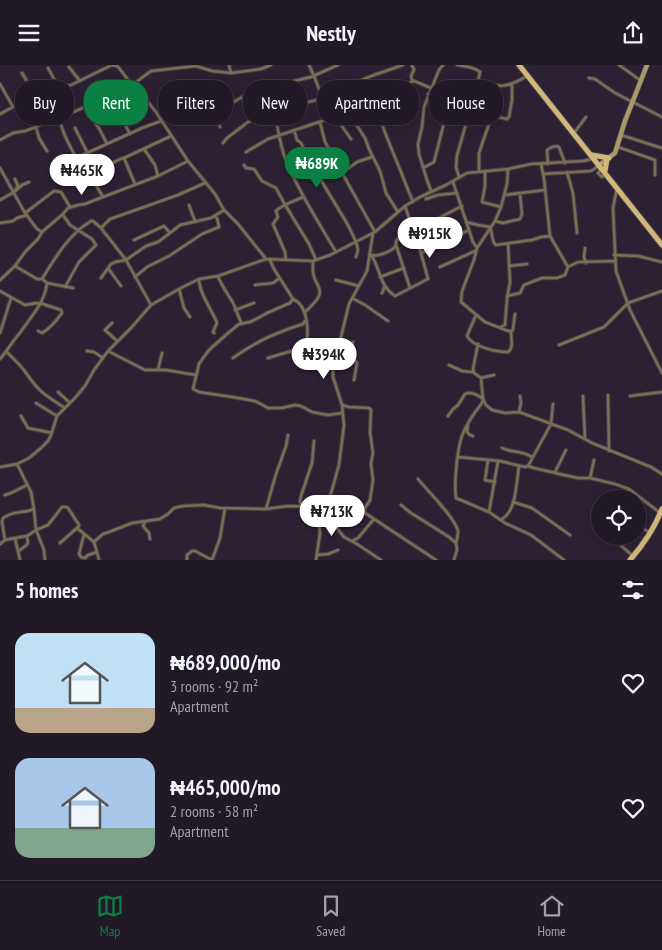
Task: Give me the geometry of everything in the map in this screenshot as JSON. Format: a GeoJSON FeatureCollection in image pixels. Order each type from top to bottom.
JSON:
{"type":"FeatureCollection","features":[{"type":"Feature","properties":{"kind":"main road"},"geometry":{"type":"LineString","coordinates":[[602,169],[618,147],[640,80],[647,65]]}},
{"type":"Feature","properties":{"kind":"main road"},"geometry":{"type":"LineString","coordinates":[[521,66],[661,243]]}},
{"type":"Feature","properties":{"kind":"main road"},"geometry":{"type":"LineString","coordinates":[[592,157],[608,159]]}},
{"type":"Feature","properties":{"kind":"main road"},"geometry":{"type":"LineString","coordinates":[[631,558],[650,533],[661,511]]}},
{"type":"Feature","properties":{"kind":"street"},"geometry":{"type":"LineString","coordinates":[[74,84],[114,65],[130,80]]}},
{"type":"Feature","properties":{"kind":"street"},"geometry":{"type":"LineString","coordinates":[[179,65],[186,67]]}},
{"type":"Feature","properties":{"kind":"street"},"geometry":{"type":"LineString","coordinates":[[229,65],[231,73]]}},
{"type":"Feature","properties":{"kind":"street"},"geometry":{"type":"LineString","coordinates":[[138,80],[150,71],[198,66],[212,71],[231,73],[262,69],[271,65]]}},
{"type":"Feature","properties":{"kind":"street"},"geometry":{"type":"LineString","coordinates":[[309,65],[317,83]]}},
{"type":"Feature","properties":{"kind":"street"},"geometry":{"type":"LineString","coordinates":[[303,80],[338,65]]}},
{"type":"Feature","properties":{"kind":"street"},"geometry":{"type":"LineString","coordinates":[[362,80],[403,65]]}},
{"type":"Feature","properties":{"kind":"street"},"geometry":{"type":"LineString","coordinates":[[412,65],[414,70],[411,78],[413,80]]}},
{"type":"Feature","properties":{"kind":"street"},"geometry":{"type":"LineString","coordinates":[[434,80],[438,70],[443,65]]}},
{"type":"Feature","properties":{"kind":"street"},"geometry":{"type":"LineString","coordinates":[[460,65],[479,71],[479,80]]}},
{"type":"Feature","properties":{"kind":"street"},"geometry":{"type":"LineString","coordinates":[[620,65],[640,80]]}},
{"type":"Feature","properties":{"kind":"street"},"geometry":{"type":"LineString","coordinates":[[69,67],[80,81]]}},
{"type":"Feature","properties":{"kind":"street"},"geometry":{"type":"LineString","coordinates":[[48,68],[55,80]]}},
{"type":"Feature","properties":{"kind":"street"},"geometry":{"type":"LineString","coordinates":[[22,73],[26,80]]}},
{"type":"Feature","properties":{"kind":"street"},"geometry":{"type":"LineString","coordinates":[[503,86],[512,84],[527,76]]}},
{"type":"Feature","properties":{"kind":"street"},"geometry":{"type":"LineString","coordinates":[[590,78],[595,79],[615,93],[662,117]]}},
{"type":"Feature","properties":{"kind":"street"},"geometry":{"type":"LineString","coordinates":[[0,84],[13,107],[0,114]]}},
{"type":"Feature","properties":{"kind":"street"},"geometry":{"type":"LineString","coordinates":[[479,172],[478,156],[491,118],[493,116],[507,119],[509,117],[512,84]]}},
{"type":"Feature","properties":{"kind":"street"},"geometry":{"type":"LineString","coordinates":[[428,95],[424,107],[418,151],[431,191]]}},
{"type":"Feature","properties":{"kind":"street"},"geometry":{"type":"LineString","coordinates":[[220,127],[216,113],[243,97]]}},
{"type":"Feature","properties":{"kind":"street"},"geometry":{"type":"LineString","coordinates":[[148,104],[158,117]]}},
{"type":"Feature","properties":{"kind":"street"},"geometry":{"type":"LineString","coordinates":[[574,134],[586,117]]}},
{"type":"Feature","properties":{"kind":"street"},"geometry":{"type":"LineString","coordinates":[[76,158],[158,122]]}},
{"type":"Feature","properties":{"kind":"street"},"geometry":{"type":"LineString","coordinates":[[246,152],[279,134],[294,131],[317,122]]}},
{"type":"Feature","properties":{"kind":"street"},"geometry":{"type":"LineString","coordinates":[[0,140],[13,133],[25,131],[40,125]]}},
{"type":"Feature","properties":{"kind":"street"},"geometry":{"type":"LineString","coordinates":[[61,125],[68,146],[104,197]]}},
{"type":"Feature","properties":{"kind":"street"},"geometry":{"type":"LineString","coordinates":[[97,125],[106,144]]}},
{"type":"Feature","properties":{"kind":"street"},"geometry":{"type":"LineString","coordinates":[[125,125],[130,134]]}},
{"type":"Feature","properties":{"kind":"street"},"geometry":{"type":"LineString","coordinates":[[164,125],[188,161],[215,194],[224,210],[268,259],[293,299],[298,302],[304,312],[308,328],[307,345],[268,359]]}},
{"type":"Feature","properties":{"kind":"street"},"geometry":{"type":"LineString","coordinates":[[223,143],[243,125]]}},
{"type":"Feature","properties":{"kind":"street"},"geometry":{"type":"LineString","coordinates":[[277,125],[287,163],[303,197],[336,253]]}},
{"type":"Feature","properties":{"kind":"street"},"geometry":{"type":"LineString","coordinates":[[321,125],[325,142],[374,232],[367,271],[352,298],[332,375],[342,405],[344,425],[338,465],[327,507],[328,514],[344,537],[381,560]]}},
{"type":"Feature","properties":{"kind":"street"},"geometry":{"type":"LineString","coordinates":[[341,125],[351,139]]}},
{"type":"Feature","properties":{"kind":"street"},"geometry":{"type":"LineString","coordinates":[[357,125],[365,138],[380,171],[386,193],[398,212]]}},
{"type":"Feature","properties":{"kind":"street"},"geometry":{"type":"LineString","coordinates":[[382,125],[413,202]]}},
{"type":"Feature","properties":{"kind":"street"},"geometry":{"type":"LineString","coordinates":[[423,168],[434,162],[443,125]]}},
{"type":"Feature","properties":{"kind":"street"},"geometry":{"type":"LineString","coordinates":[[459,177],[456,167],[457,155],[466,125]]}},
{"type":"Feature","properties":{"kind":"street"},"geometry":{"type":"LineString","coordinates":[[36,127],[39,138],[47,151]]}},
{"type":"Feature","properties":{"kind":"street"},"geometry":{"type":"LineString","coordinates":[[75,128],[87,152]]}},
{"type":"Feature","properties":{"kind":"street"},"geometry":{"type":"LineString","coordinates":[[294,131],[297,140],[301,143],[348,225],[356,242],[358,250],[356,257]]}},
{"type":"Feature","properties":{"kind":"street"},"geometry":{"type":"LineString","coordinates":[[621,135],[662,148]]}},
{"type":"Feature","properties":{"kind":"street"},"geometry":{"type":"LineString","coordinates":[[90,175],[171,136]]}},
{"type":"Feature","properties":{"kind":"street"},"geometry":{"type":"LineString","coordinates":[[548,164],[547,150],[557,146],[565,163]]}},
{"type":"Feature","properties":{"kind":"street"},"geometry":{"type":"LineString","coordinates":[[618,147],[655,160],[655,175]]}},
{"type":"Feature","properties":{"kind":"street"},"geometry":{"type":"LineString","coordinates":[[144,149],[155,165],[158,176]]}},
{"type":"Feature","properties":{"kind":"street"},"geometry":{"type":"LineString","coordinates":[[342,173],[357,162],[372,157]]}},
{"type":"Feature","properties":{"kind":"street"},"geometry":{"type":"LineString","coordinates":[[0,467],[17,464],[29,458],[41,448],[48,441],[52,433],[57,416],[85,386],[108,351],[140,319],[151,305],[179,289],[200,279],[218,276],[268,259],[315,262],[374,232],[405,206],[467,173],[508,169],[531,164],[586,161],[592,157]]}},
{"type":"Feature","properties":{"kind":"street"},"geometry":{"type":"LineString","coordinates":[[124,158],[136,185]]}},
{"type":"Feature","properties":{"kind":"street"},"geometry":{"type":"LineString","coordinates":[[0,280],[15,266],[42,232],[70,207],[85,205],[158,176],[188,161]]}},
{"type":"Feature","properties":{"kind":"street"},"geometry":{"type":"LineString","coordinates":[[541,164],[550,236],[568,267]]}},
{"type":"Feature","properties":{"kind":"street"},"geometry":{"type":"LineString","coordinates":[[244,165],[246,168],[254,169],[262,181],[276,188],[309,244],[315,262],[313,275],[320,288],[320,297],[304,312]]}},
{"type":"Feature","properties":{"kind":"street"},"geometry":{"type":"LineString","coordinates":[[0,169],[26,214],[37,229],[42,232]]}},
{"type":"Feature","properties":{"kind":"street"},"geometry":{"type":"LineString","coordinates":[[508,169],[505,195],[501,207],[476,250],[462,291],[461,302],[485,322],[510,331]]}},
{"type":"Feature","properties":{"kind":"street"},"geometry":{"type":"LineString","coordinates":[[543,174],[602,169]]}},
{"type":"Feature","properties":{"kind":"street"},"geometry":{"type":"LineString","coordinates":[[486,171],[482,202],[501,207]]}},
{"type":"Feature","properties":{"kind":"street"},"geometry":{"type":"LineString","coordinates":[[567,172],[573,193],[577,233]]}},
{"type":"Feature","properties":{"kind":"street"},"geometry":{"type":"LineString","coordinates":[[14,192],[18,186],[16,179]]}},
{"type":"Feature","properties":{"kind":"street"},"geometry":{"type":"LineString","coordinates":[[453,181],[476,250]]}},
{"type":"Feature","properties":{"kind":"street"},"geometry":{"type":"LineString","coordinates":[[0,200],[29,182]]}},
{"type":"Feature","properties":{"kind":"street"},"geometry":{"type":"LineString","coordinates":[[101,228],[110,219],[206,183]]}},
{"type":"Feature","properties":{"kind":"street"},"geometry":{"type":"LineString","coordinates":[[616,187],[614,208],[616,271],[628,303],[662,373]]}},
{"type":"Feature","properties":{"kind":"street"},"geometry":{"type":"LineString","coordinates":[[505,195],[545,190]]}},
{"type":"Feature","properties":{"kind":"street"},"geometry":{"type":"LineString","coordinates":[[0,223],[12,221],[26,214],[54,191],[61,192],[70,207]]}},
{"type":"Feature","properties":{"kind":"street"},"geometry":{"type":"LineString","coordinates":[[426,199],[438,195],[457,193]]}},
{"type":"Feature","properties":{"kind":"street"},"geometry":{"type":"LineString","coordinates":[[494,221],[503,223],[520,219],[522,214],[520,193]]}},
{"type":"Feature","properties":{"kind":"street"},"geometry":{"type":"LineString","coordinates":[[286,261],[285,252],[273,224],[278,217],[276,210],[303,197]]}},
{"type":"Feature","properties":{"kind":"street"},"geometry":{"type":"LineString","coordinates":[[189,205],[195,221]]}},
{"type":"Feature","properties":{"kind":"street"},"geometry":{"type":"LineString","coordinates":[[370,253],[384,286],[395,296],[428,279],[405,206]]}},
{"type":"Feature","properties":{"kind":"street"},"geometry":{"type":"LineString","coordinates":[[370,253],[377,256],[393,249],[398,239],[413,229],[462,206]]}},
{"type":"Feature","properties":{"kind":"street"},"geometry":{"type":"LineString","coordinates":[[101,278],[115,262],[126,260],[146,246],[158,242],[180,225],[209,218],[224,210]]}},
{"type":"Feature","properties":{"kind":"street"},"geometry":{"type":"LineString","coordinates":[[63,214],[69,224],[92,239],[96,245],[79,262],[65,287]]}},
{"type":"Feature","properties":{"kind":"street"},"geometry":{"type":"LineString","coordinates":[[135,277],[202,234],[219,227],[217,218],[214,216]]}},
{"type":"Feature","properties":{"kind":"street"},"geometry":{"type":"LineString","coordinates":[[42,279],[65,245],[79,230],[91,221],[94,221],[126,260],[151,305]]}},
{"type":"Feature","properties":{"kind":"street"},"geometry":{"type":"LineString","coordinates":[[466,222],[490,227]]}},
{"type":"Feature","properties":{"kind":"street"},"geometry":{"type":"LineString","coordinates":[[134,240],[164,226],[170,233]]}},
{"type":"Feature","properties":{"kind":"street"},"geometry":{"type":"LineString","coordinates":[[490,227],[492,229],[494,245],[550,236]]}},
{"type":"Feature","properties":{"kind":"street"},"geometry":{"type":"LineString","coordinates":[[421,253],[469,230]]}},
{"type":"Feature","properties":{"kind":"street"},"geometry":{"type":"LineString","coordinates":[[500,328],[505,325],[506,321],[507,296],[510,282],[508,244]]}},
{"type":"Feature","properties":{"kind":"street"},"geometry":{"type":"LineString","coordinates":[[396,245],[410,288]]}},
{"type":"Feature","properties":{"kind":"street"},"geometry":{"type":"LineString","coordinates":[[584,249],[586,263]]}},
{"type":"Feature","properties":{"kind":"street"},"geometry":{"type":"LineString","coordinates":[[440,267],[476,250]]}},
{"type":"Feature","properties":{"kind":"street"},"geometry":{"type":"LineString","coordinates":[[614,255],[638,256],[662,262]]}},
{"type":"Feature","properties":{"kind":"street"},"geometry":{"type":"LineString","coordinates":[[507,296],[520,293],[524,285],[542,278],[557,278],[565,275],[568,267],[578,262],[615,261]]}},
{"type":"Feature","properties":{"kind":"street"},"geometry":{"type":"LineString","coordinates":[[509,266],[527,264]]}},
{"type":"Feature","properties":{"kind":"street"},"geometry":{"type":"LineString","coordinates":[[15,266],[47,283],[73,288]]}},
{"type":"Feature","properties":{"kind":"street"},"geometry":{"type":"LineString","coordinates":[[380,277],[404,267]]}},
{"type":"Feature","properties":{"kind":"street"},"geometry":{"type":"LineString","coordinates":[[108,268],[121,286]]}},
{"type":"Feature","properties":{"kind":"street"},"geometry":{"type":"LineString","coordinates":[[218,276],[242,324]]}},
{"type":"Feature","properties":{"kind":"street"},"geometry":{"type":"LineString","coordinates":[[256,285],[273,283],[280,278]]}},
{"type":"Feature","properties":{"kind":"street"},"geometry":{"type":"LineString","coordinates":[[200,279],[202,290],[217,323],[214,333]]}},
{"type":"Feature","properties":{"kind":"street"},"geometry":{"type":"LineString","coordinates":[[336,280],[346,281],[359,286]]}},
{"type":"Feature","properties":{"kind":"street"},"geometry":{"type":"LineString","coordinates":[[0,359],[33,316],[42,300],[47,283]]}},
{"type":"Feature","properties":{"kind":"street"},"geometry":{"type":"LineString","coordinates":[[382,293],[384,286]]}},
{"type":"Feature","properties":{"kind":"street"},"geometry":{"type":"LineString","coordinates":[[179,289],[184,308],[190,317]]}},
{"type":"Feature","properties":{"kind":"street"},"geometry":{"type":"LineString","coordinates":[[0,291],[25,305],[40,303],[62,309],[62,313],[49,328],[42,333],[38,331]]}},
{"type":"Feature","properties":{"kind":"street"},"geometry":{"type":"LineString","coordinates":[[559,345],[604,327],[628,303],[662,291]]}},
{"type":"Feature","properties":{"kind":"street"},"geometry":{"type":"LineString","coordinates":[[0,333],[11,298]]}},
{"type":"Feature","properties":{"kind":"street"},"geometry":{"type":"LineString","coordinates":[[352,298],[388,321]]}},
{"type":"Feature","properties":{"kind":"street"},"geometry":{"type":"LineString","coordinates":[[293,299],[284,306],[239,324],[209,350],[200,364],[193,389],[199,392],[255,401],[268,408],[296,405],[312,412],[328,415],[342,413]]}},
{"type":"Feature","properties":{"kind":"street"},"geometry":{"type":"LineString","coordinates":[[235,310],[254,303]]}},
{"type":"Feature","properties":{"kind":"street"},"geometry":{"type":"LineString","coordinates":[[476,315],[467,336],[469,339],[487,349],[508,352],[512,345],[510,331],[513,329],[515,314]]}},
{"type":"Feature","properties":{"kind":"street"},"geometry":{"type":"LineString","coordinates":[[233,358],[258,341],[303,323],[306,319]]}},
{"type":"Feature","properties":{"kind":"street"},"geometry":{"type":"LineString","coordinates":[[112,323],[105,330],[117,341]]}},
{"type":"Feature","properties":{"kind":"street"},"geometry":{"type":"LineString","coordinates":[[312,359],[321,341],[325,342],[336,356],[341,357],[349,353],[354,342]]}},
{"type":"Feature","properties":{"kind":"street"},"geometry":{"type":"LineString","coordinates":[[473,371],[478,344]]}},
{"type":"Feature","properties":{"kind":"street"},"geometry":{"type":"LineString","coordinates":[[87,351],[94,352],[103,358]]}},
{"type":"Feature","properties":{"kind":"street"},"geometry":{"type":"LineString","coordinates":[[108,351],[145,370],[196,375]]}},
{"type":"Feature","properties":{"kind":"street"},"geometry":{"type":"LineString","coordinates":[[7,352],[17,361],[40,390],[65,408]]}},
{"type":"Feature","properties":{"kind":"street"},"geometry":{"type":"LineString","coordinates":[[158,370],[162,353]]}},
{"type":"Feature","properties":{"kind":"street"},"geometry":{"type":"LineString","coordinates":[[349,353],[357,363],[354,380]]}},
{"type":"Feature","properties":{"kind":"street"},"geometry":{"type":"LineString","coordinates":[[449,365],[462,371],[473,371],[481,377],[494,375]]}},
{"type":"Feature","properties":{"kind":"street"},"geometry":{"type":"LineString","coordinates":[[481,377],[483,399],[492,410],[500,413],[519,413],[551,423],[662,474]]}},
{"type":"Feature","properties":{"kind":"street"},"geometry":{"type":"LineString","coordinates":[[58,392],[70,403]]}},
{"type":"Feature","properties":{"kind":"street"},"geometry":{"type":"LineString","coordinates":[[630,396],[662,392]]}},
{"type":"Feature","properties":{"kind":"street"},"geometry":{"type":"LineString","coordinates":[[448,416],[465,394],[476,394],[483,399]]}},
{"type":"Feature","properties":{"kind":"street"},"geometry":{"type":"LineString","coordinates":[[608,395],[609,451]]}},
{"type":"Feature","properties":{"kind":"street"},"geometry":{"type":"LineString","coordinates":[[519,413],[520,396]]}},
{"type":"Feature","properties":{"kind":"street"},"geometry":{"type":"LineString","coordinates":[[583,396],[585,439]]}},
{"type":"Feature","properties":{"kind":"street"},"geometry":{"type":"LineString","coordinates":[[483,399],[461,438],[458,450],[456,498],[489,511],[505,523],[535,538],[564,560]]}},
{"type":"Feature","properties":{"kind":"street"},"geometry":{"type":"LineString","coordinates":[[36,403],[57,416]]}},
{"type":"Feature","properties":{"kind":"street"},"geometry":{"type":"LineString","coordinates":[[528,466],[551,423],[553,403]]}},
{"type":"Feature","properties":{"kind":"street"},"geometry":{"type":"LineString","coordinates":[[342,405],[369,408],[371,411],[370,431],[374,453],[372,463],[373,480],[370,500],[364,512],[436,560]]}},
{"type":"Feature","properties":{"kind":"street"},"geometry":{"type":"LineString","coordinates":[[480,406],[486,405]]}},
{"type":"Feature","properties":{"kind":"street"},"geometry":{"type":"LineString","coordinates":[[21,416],[28,428],[52,433]]}},
{"type":"Feature","properties":{"kind":"street"},"geometry":{"type":"LineString","coordinates":[[468,423],[467,432],[473,436]]}},
{"type":"Feature","properties":{"kind":"street"},"geometry":{"type":"LineString","coordinates":[[266,509],[288,435]]}},
{"type":"Feature","properties":{"kind":"street"},"geometry":{"type":"LineString","coordinates":[[302,506],[300,501],[312,463],[314,441]]}},
{"type":"Feature","properties":{"kind":"street"},"geometry":{"type":"LineString","coordinates":[[502,448],[520,451],[532,457]]}},
{"type":"Feature","properties":{"kind":"street"},"geometry":{"type":"LineString","coordinates":[[555,472],[566,450]]}},
{"type":"Feature","properties":{"kind":"street"},"geometry":{"type":"LineString","coordinates":[[458,457],[498,461],[578,478],[590,478],[614,483],[629,489],[661,511]]}},
{"type":"Feature","properties":{"kind":"street"},"geometry":{"type":"LineString","coordinates":[[488,460],[484,480],[495,482]]}},
{"type":"Feature","properties":{"kind":"street"},"geometry":{"type":"LineString","coordinates":[[590,478],[594,460]]}},
{"type":"Feature","properties":{"kind":"street"},"geometry":{"type":"LineString","coordinates":[[489,511],[498,461]]}},
{"type":"Feature","properties":{"kind":"street"},"geometry":{"type":"LineString","coordinates":[[17,464],[31,492],[36,530],[44,550],[45,560]]}},
{"type":"Feature","properties":{"kind":"street"},"geometry":{"type":"LineString","coordinates":[[502,519],[510,511],[514,502],[519,466]]}},
{"type":"Feature","properties":{"kind":"street"},"geometry":{"type":"LineString","coordinates":[[418,479],[444,509],[457,529],[457,550],[454,560]]}},
{"type":"Feature","properties":{"kind":"street"},"geometry":{"type":"LineString","coordinates":[[5,495],[27,485]]}},
{"type":"Feature","properties":{"kind":"street"},"geometry":{"type":"LineString","coordinates":[[514,502],[532,508],[570,535]]}},
{"type":"Feature","properties":{"kind":"street"},"geometry":{"type":"LineString","coordinates":[[94,542],[103,534],[132,523],[160,519],[174,508],[183,506],[204,505],[225,508],[266,509],[288,506],[327,507]]}},
{"type":"Feature","properties":{"kind":"street"},"geometry":{"type":"LineString","coordinates":[[401,505],[456,543]]}},
{"type":"Feature","properties":{"kind":"street"},"geometry":{"type":"LineString","coordinates":[[0,544],[5,540],[26,536],[48,525],[64,507],[68,508],[79,526],[60,543]]}},
{"type":"Feature","properties":{"kind":"street"},"geometry":{"type":"LineString","coordinates":[[187,560],[190,552],[196,551],[212,560],[220,539],[225,508]]}},
{"type":"Feature","properties":{"kind":"street"},"geometry":{"type":"LineString","coordinates":[[5,540],[3,518],[19,511],[34,509]]}},
{"type":"Feature","properties":{"kind":"street"},"geometry":{"type":"LineString","coordinates":[[316,560],[320,533],[319,524],[328,514]]}},
{"type":"Feature","properties":{"kind":"street"},"geometry":{"type":"LineString","coordinates":[[352,541],[358,538],[374,519]]}},
{"type":"Feature","properties":{"kind":"street"},"geometry":{"type":"LineString","coordinates":[[145,521],[143,526],[149,533],[150,539]]}},
{"type":"Feature","properties":{"kind":"street"},"geometry":{"type":"LineString","coordinates":[[77,528],[94,542],[99,560]]}},
{"type":"Feature","properties":{"kind":"street"},"geometry":{"type":"LineString","coordinates":[[646,530],[650,533]]}},
{"type":"Feature","properties":{"kind":"street"},"geometry":{"type":"LineString","coordinates":[[84,534],[79,554],[81,557],[85,558],[97,552]]}},
{"type":"Feature","properties":{"kind":"street"},"geometry":{"type":"LineString","coordinates":[[18,552],[28,543],[26,536]]}},
{"type":"Feature","properties":{"kind":"street"},"geometry":{"type":"LineString","coordinates":[[15,538],[20,560]]}},
{"type":"Feature","properties":{"kind":"street"},"geometry":{"type":"LineString","coordinates":[[619,545],[631,558]]}},
{"type":"Feature","properties":{"kind":"street"},"geometry":{"type":"LineString","coordinates":[[317,555],[328,554],[338,550]]}}]}
